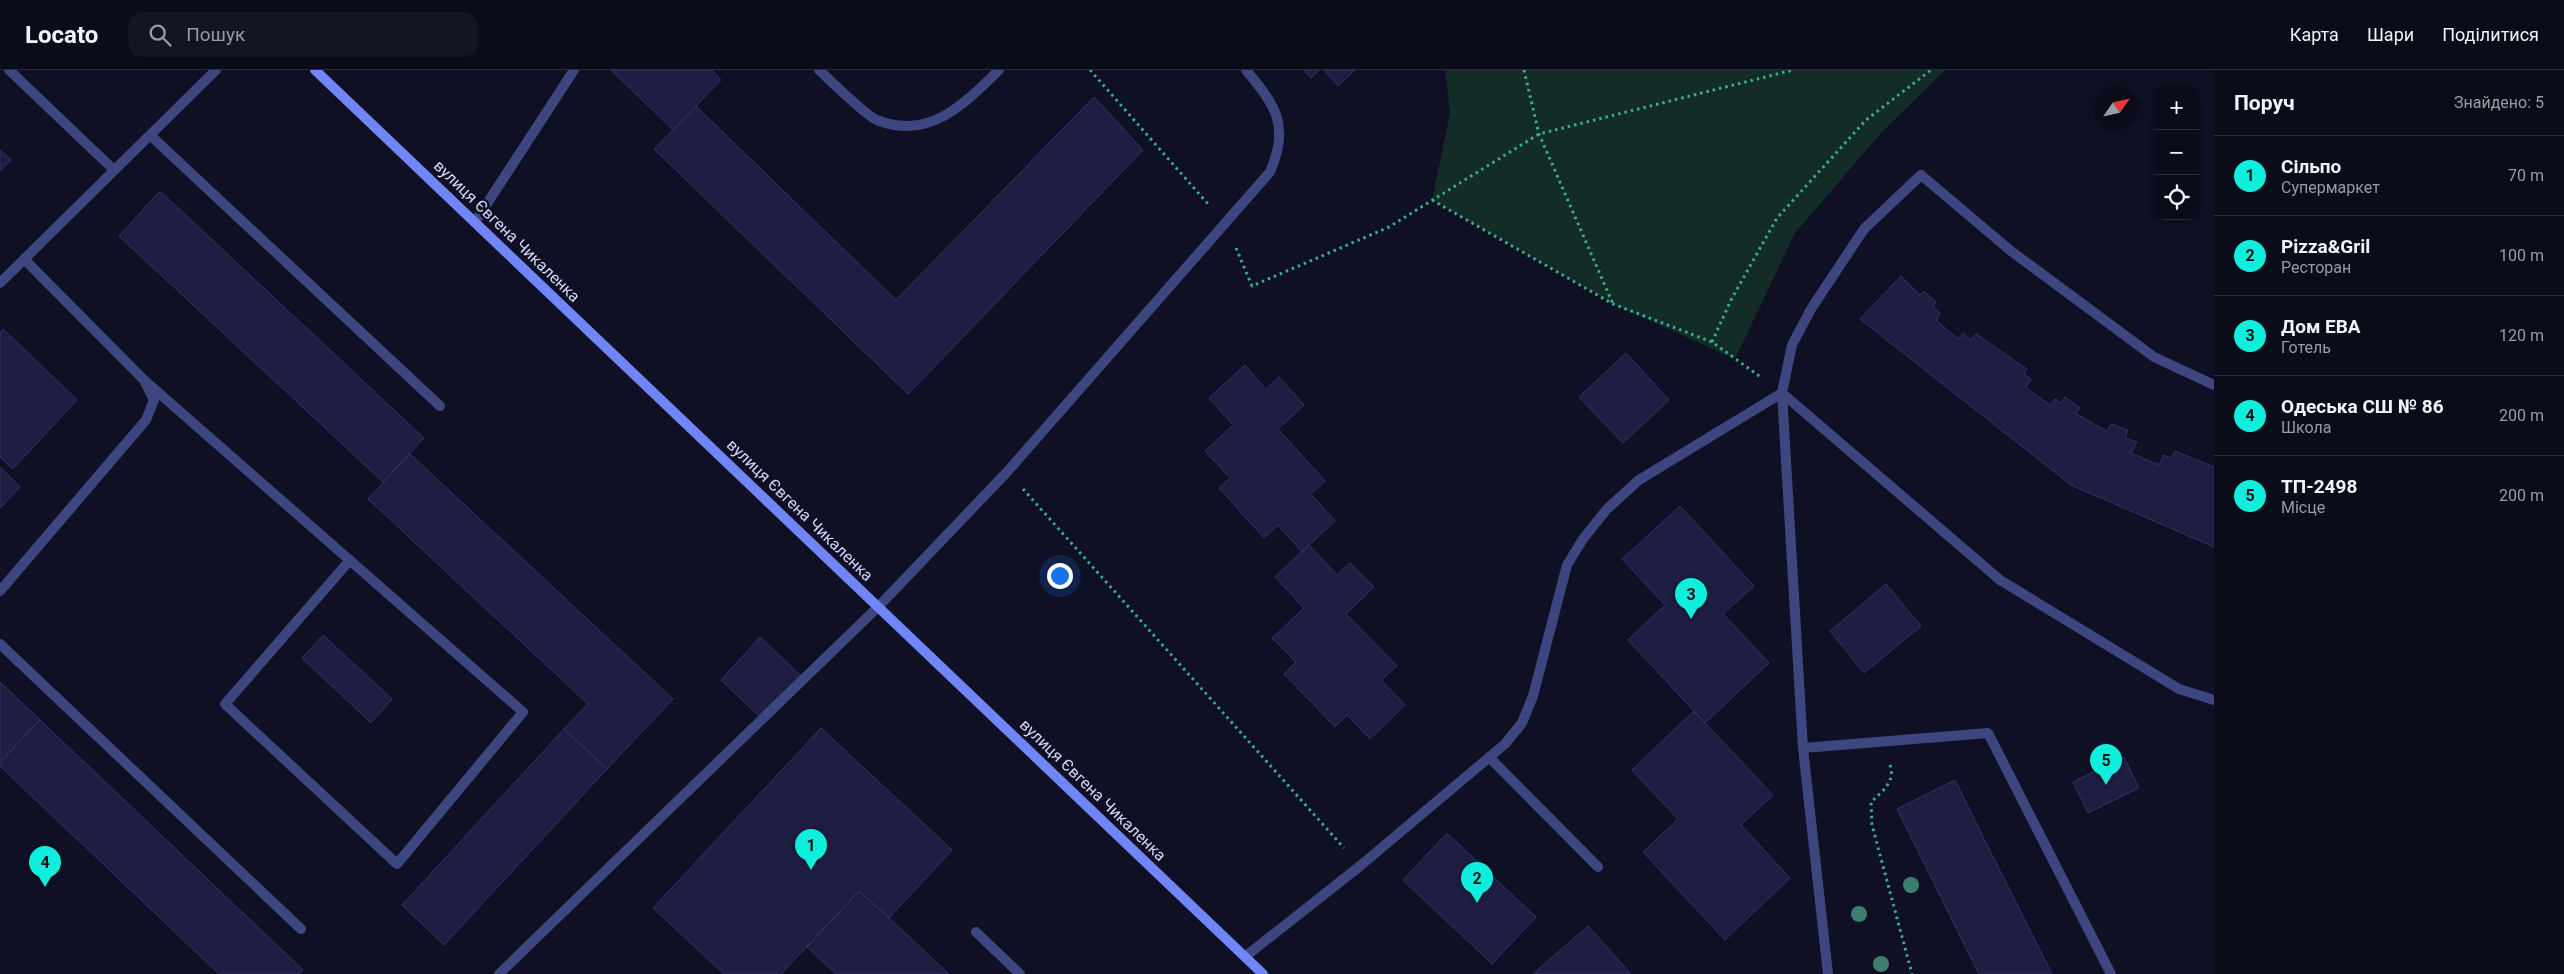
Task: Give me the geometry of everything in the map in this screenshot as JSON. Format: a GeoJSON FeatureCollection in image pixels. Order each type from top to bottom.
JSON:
{"type":"FeatureCollection","features":[{"type":"Feature","properties":{"kind":"main road","name":"вулиця Євгена Чикаленка"},"geometry":{"type":"LineString","coordinates":[[315,70],[1263,974]]}},
{"type":"Feature","properties":{"kind":"lane"},"geometry":{"type":"LineString","coordinates":[[9,70],[114,170]]}},
{"type":"Feature","properties":{"kind":"lane"},"geometry":{"type":"LineString","coordinates":[[0,283],[216,70]]}},
{"type":"Feature","properties":{"kind":"lane"},"geometry":{"type":"LineString","coordinates":[[475,222],[574,70]]}},
{"type":"Feature","properties":{"kind":"lane"},"geometry":{"type":"LineString","coordinates":[[819,70],[876,120],[906,125],[936,121],[962,107],[999,70]]}},
{"type":"Feature","properties":{"kind":"lane"},"geometry":{"type":"LineString","coordinates":[[499,974],[879,606],[1008,472],[1270,172],[1279,153],[1281,131],[1276,110],[1246,70]]}},
{"type":"Feature","properties":{"kind":"lane"},"geometry":{"type":"LineString","coordinates":[[150,136],[440,406]]}},
{"type":"Feature","properties":{"kind":"lane"},"geometry":{"type":"LineString","coordinates":[[1828,974],[1804,748],[1782,393],[1792,345],[1811,309],[1864,229],[1921,175],[2011,250],[2154,357],[2214,385]]}},
{"type":"Feature","properties":{"kind":"lane"},"geometry":{"type":"LineString","coordinates":[[24,259],[144,380],[524,712],[397,864],[225,704],[350,560]]}},
{"type":"Feature","properties":{"kind":"lane"},"geometry":{"type":"LineString","coordinates":[[0,591],[146,420],[154,400],[144,380]]}},
{"type":"Feature","properties":{"kind":"lane"},"geometry":{"type":"LineString","coordinates":[[1782,393],[2000,580],[2180,689],[2214,700]]}},
{"type":"Feature","properties":{"kind":"lane"},"geometry":{"type":"LineString","coordinates":[[1246,956],[1360,866],[1505,744],[1522,723],[1533,696],[1567,565],[1583,539],[1607,509],[1639,480],[1782,393]]}},
{"type":"Feature","properties":{"kind":"lane"},"geometry":{"type":"LineString","coordinates":[[0,644],[300,928]]}},
{"type":"Feature","properties":{"kind":"lane"},"geometry":{"type":"LineString","coordinates":[[1804,748],[1988,733],[2111,974]]}},
{"type":"Feature","properties":{"kind":"lane"},"geometry":{"type":"LineString","coordinates":[[1489,757],[1598,867]]}},
{"type":"Feature","properties":{"kind":"lane"},"geometry":{"type":"LineString","coordinates":[[976,932],[1020,974]]}},
{"type":"Feature","properties":{"kind":"path"},"geometry":{"type":"LineString","coordinates":[[1090,70],[1226,223],[1252,286],[1390,227],[1539,134],[1793,70]]}},
{"type":"Feature","properties":{"kind":"path"},"geometry":{"type":"LineString","coordinates":[[1524,70],[1539,134],[1613,304]]}},
{"type":"Feature","properties":{"kind":"path"},"geometry":{"type":"LineString","coordinates":[[1712,342],[1731,300],[1777,218],[1866,120],[1931,70]]}},
{"type":"Feature","properties":{"kind":"path"},"geometry":{"type":"LineString","coordinates":[[1432,200],[1613,304],[1712,342],[1782,393]]}},
{"type":"Feature","properties":{"kind":"path"},"geometry":{"type":"LineString","coordinates":[[1008,472],[1360,866]]}},
{"type":"Feature","properties":{"kind":"path"},"geometry":{"type":"LineString","coordinates":[[1882,743],[1892,771],[1888,786],[1871,802],[1872,825],[1912,974]]}},
{"type":"Feature","properties":{"kind":"green space"},"geometry":{"type":"Polygon","coordinates":[[[1445,70],[1945,70],[1881,133],[1795,233],[1735,359],[1613,304],[1432,200],[1450,113],[1445,70]]]}},
{"type":"Feature","properties":{"kind":"building"},"geometry":{"type":"Polygon","coordinates":[[[611,70],[712,70],[721,80],[673,130],[611,70]]]}},
{"type":"Feature","properties":{"kind":"building"},"geometry":{"type":"Polygon","coordinates":[[[1304,70],[1319,70],[1311,78],[1304,70]]]}},
{"type":"Feature","properties":{"kind":"building"},"geometry":{"type":"Polygon","coordinates":[[[1324,70],[1355,70],[1338,86],[1324,70]]]}},
{"type":"Feature","properties":{"kind":"building"},"geometry":{"type":"Polygon","coordinates":[[[1094,97],[1143,150],[908,394],[654,149],[696,106],[896,300],[1094,97]]]}},
{"type":"Feature","properties":{"kind":"building"},"geometry":{"type":"Polygon","coordinates":[[[0,150],[11,160],[0,171],[0,150]]]}},
{"type":"Feature","properties":{"kind":"building"},"geometry":{"type":"Polygon","coordinates":[[[160,191],[424,438],[383,482],[119,236],[160,191]]]}},
{"type":"Feature","properties":{"kind":"building"},"geometry":{"type":"Polygon","coordinates":[[[1901,276],[1920,295],[1924,291],[1936,302],[1933,306],[1940,314],[1936,320],[1958,339],[1963,333],[1971,340],[1976,334],[2027,369],[2024,374],[2031,379],[2026,388],[2050,405],[2055,399],[2061,403],[2065,397],[2080,408],[2076,414],[2107,431],[2111,424],[2128,430],[2125,438],[2137,442],[2131,453],[2159,465],[2164,455],[2171,458],[2175,451],[2214,467],[2214,547],[2071,485],[1860,319],[1901,276]]]}},
{"type":"Feature","properties":{"kind":"building"},"geometry":{"type":"Polygon","coordinates":[[[3,329],[77,400],[13,469],[0,457],[0,333],[3,329]]]}},
{"type":"Feature","properties":{"kind":"building"},"geometry":{"type":"Polygon","coordinates":[[[1626,353],[1669,400],[1623,443],[1579,397],[1626,353]]]}},
{"type":"Feature","properties":{"kind":"building"},"geometry":{"type":"Polygon","coordinates":[[[1245,365],[1266,389],[1279,377],[1304,405],[1278,429],[1325,481],[1311,494],[1335,521],[1302,552],[1278,525],[1264,538],[1219,488],[1230,478],[1205,451],[1233,425],[1209,398],[1245,365]]]}},
{"type":"Feature","properties":{"kind":"building"},"geometry":{"type":"Polygon","coordinates":[[[410,454],[673,699],[607,769],[564,729],[588,704],[368,499],[410,454]]]}},
{"type":"Feature","properties":{"kind":"building"},"geometry":{"type":"Polygon","coordinates":[[[0,467],[20,487],[0,508],[0,467]]]}},
{"type":"Feature","properties":{"kind":"building"},"geometry":{"type":"Polygon","coordinates":[[[1680,506],[1754,586],[1723,614],[1769,663],[1705,723],[1628,640],[1665,605],[1622,559],[1680,506]]]}},
{"type":"Feature","properties":{"kind":"building"},"geometry":{"type":"Polygon","coordinates":[[[1309,545],[1337,575],[1350,563],[1374,587],[1346,614],[1397,666],[1381,680],[1405,705],[1370,739],[1347,715],[1335,727],[1284,674],[1296,662],[1272,638],[1304,608],[1275,577],[1309,545]]]}},
{"type":"Feature","properties":{"kind":"building"},"geometry":{"type":"Polygon","coordinates":[[[1886,584],[1921,626],[1864,673],[1830,631],[1886,584]]]}},
{"type":"Feature","properties":{"kind":"building"},"geometry":{"type":"Polygon","coordinates":[[[323,635],[392,699],[371,723],[302,658],[323,635]]]}},
{"type":"Feature","properties":{"kind":"building"},"geometry":{"type":"Polygon","coordinates":[[[760,637],[801,676],[762,719],[721,680],[760,637]]]}},
{"type":"Feature","properties":{"kind":"building"},"geometry":{"type":"Polygon","coordinates":[[[0,682],[40,720],[0,762],[0,682]]]}},
{"type":"Feature","properties":{"kind":"building"},"geometry":{"type":"Polygon","coordinates":[[[1694,711],[1773,795],[1741,825],[1790,878],[1725,940],[1643,852],[1678,819],[1632,770],[1694,711]]]}},
{"type":"Feature","properties":{"kind":"building"},"geometry":{"type":"Polygon","coordinates":[[[40,720],[303,970],[298,974],[219,974],[0,766],[0,762],[40,720]]]}},
{"type":"Feature","properties":{"kind":"building"},"geometry":{"type":"Polygon","coordinates":[[[821,728],[952,850],[889,918],[859,891],[781,974],[724,974],[653,908],[821,728]]]}},
{"type":"Feature","properties":{"kind":"building"},"geometry":{"type":"Polygon","coordinates":[[[564,729],[607,769],[444,945],[402,905],[564,729]]]}},
{"type":"Feature","properties":{"kind":"building"},"geometry":{"type":"Polygon","coordinates":[[[2124,757],[2139,788],[2088,813],[2073,782],[2124,757]]]}},
{"type":"Feature","properties":{"kind":"building"},"geometry":{"type":"Polygon","coordinates":[[[1955,780],[2052,974],[1979,974],[1897,809],[1955,780]]]}},
{"type":"Feature","properties":{"kind":"building"},"geometry":{"type":"Polygon","coordinates":[[[1447,833],[1536,917],[1492,964],[1403,880],[1447,833]]]}},
{"type":"Feature","properties":{"kind":"building"},"geometry":{"type":"Polygon","coordinates":[[[859,891],[949,974],[836,974],[807,947],[859,891]]]}},
{"type":"Feature","properties":{"kind":"building"},"geometry":{"type":"Polygon","coordinates":[[[1588,926],[1631,974],[1533,974],[1588,926]]]}},
{"type":"Feature","properties":{"kind":"place","name":"Дом ЕВА"},"geometry":{"type":"Point","coordinates":[1691,619]}},
{"type":"Feature","properties":{"kind":"place","name":"ТП-2498"},"geometry":{"type":"Point","coordinates":[2106,785]}},
{"type":"Feature","properties":{"kind":"place","name":"Сільпо"},"geometry":{"type":"Point","coordinates":[811,870]}},
{"type":"Feature","properties":{"kind":"place","name":"Одеська СШ № 86"},"geometry":{"type":"Point","coordinates":[45,887]}},
{"type":"Feature","properties":{"kind":"place","name":"Pizza&Gril"},"geometry":{"type":"Point","coordinates":[1477,903]}}]}
